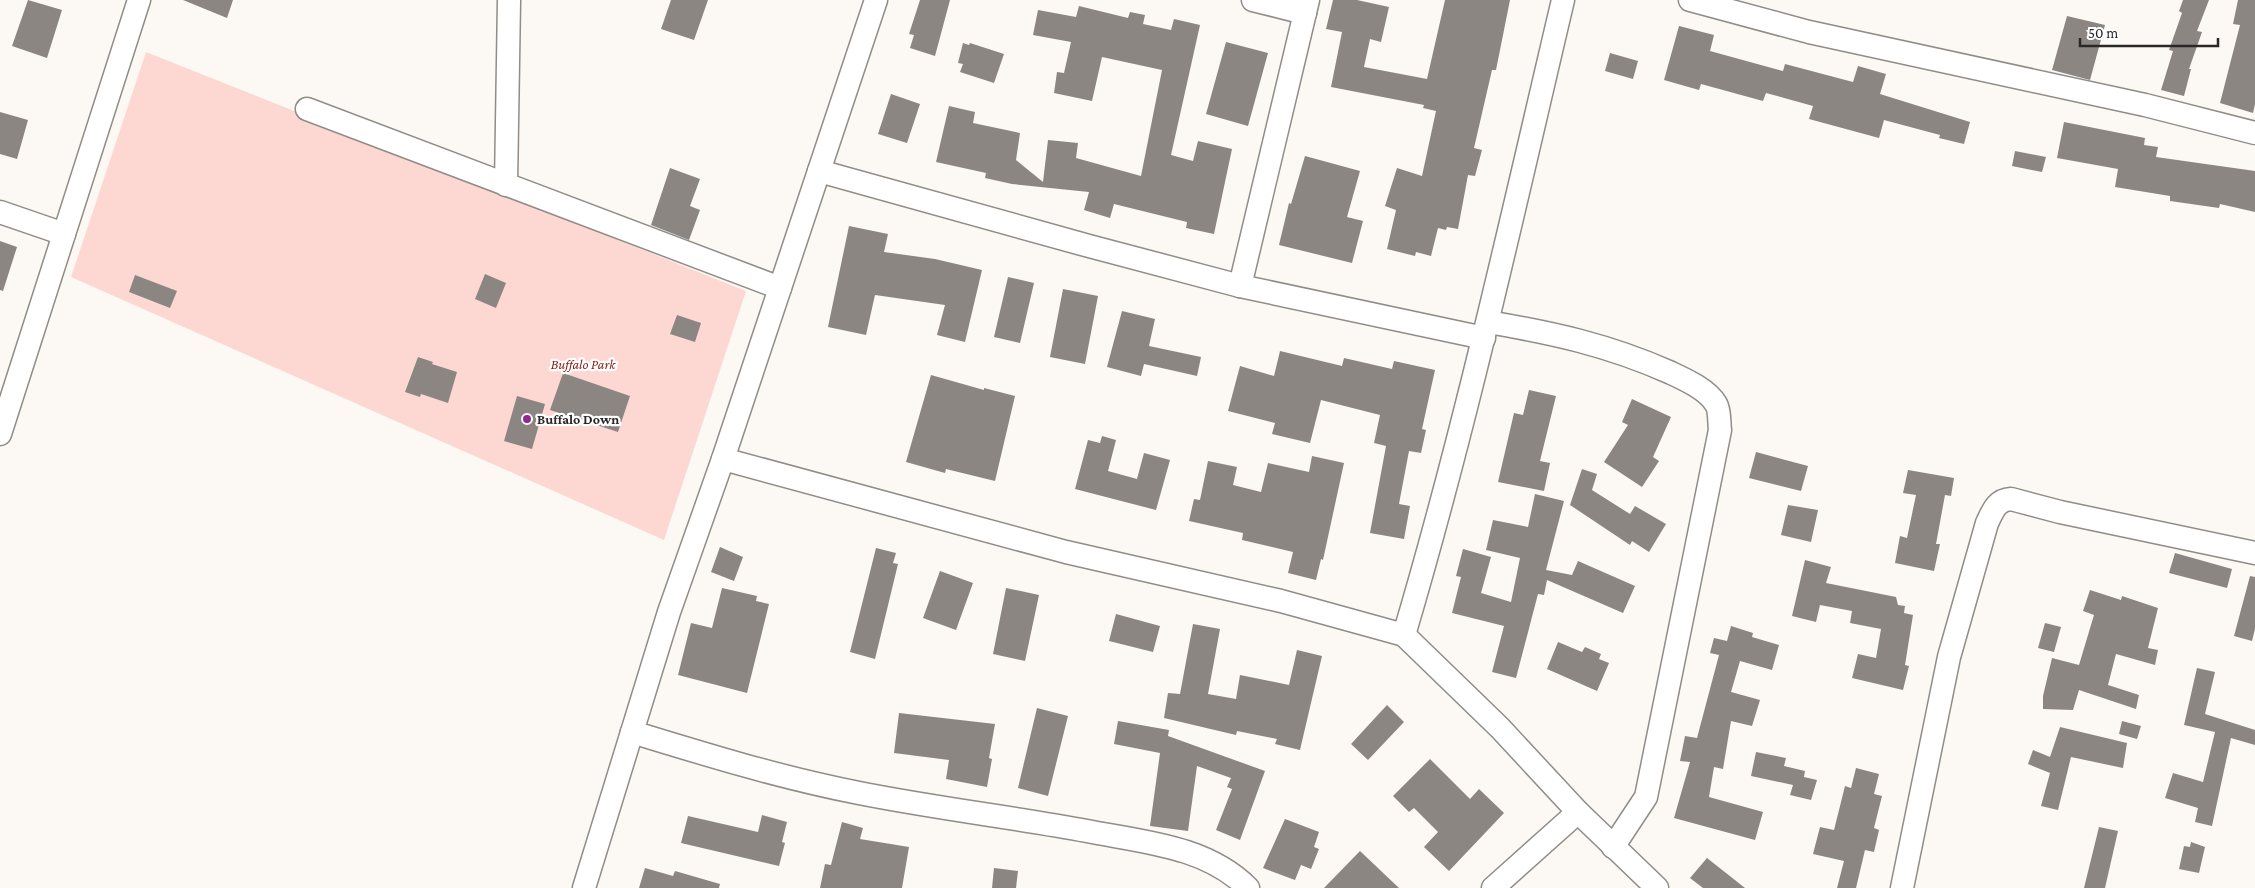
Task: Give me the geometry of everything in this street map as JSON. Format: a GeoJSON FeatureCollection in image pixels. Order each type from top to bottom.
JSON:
{"type":"FeatureCollection","features":[{"type":"Feature","properties":{"kind":"street"},"geometry":{"type":"LineString","coordinates":[[0,434],[139,0]]}},
{"type":"Feature","properties":{"kind":"street"},"geometry":{"type":"LineString","coordinates":[[506,185],[509,0]]}},
{"type":"Feature","properties":{"kind":"street"},"geometry":{"type":"LineString","coordinates":[[584,888],[669,612],[723,459],[876,0]]}},
{"type":"Feature","properties":{"kind":"street"},"geometry":{"type":"LineString","coordinates":[[1240,286],[1306,7],[1253,0]]}},
{"type":"Feature","properties":{"kind":"street"},"geometry":{"type":"LineString","coordinates":[[1404,635],[1425,565],[1486,330],[1563,0]]}},
{"type":"Feature","properties":{"kind":"street"},"geometry":{"type":"LineString","coordinates":[[1690,0],[1809,32],[2145,105],[2255,133]]}},
{"type":"Feature","properties":{"kind":"street"},"geometry":{"type":"LineString","coordinates":[[307,109],[780,288]]}},
{"type":"Feature","properties":{"kind":"street"},"geometry":{"type":"LineString","coordinates":[[819,170],[1089,246],[1240,286],[1486,330],[1592,343],[1636,358],[1681,378],[1708,394],[1718,405],[1720,430],[1646,797],[1613,847]]}},
{"type":"Feature","properties":{"kind":"street"},"geometry":{"type":"LineString","coordinates":[[0,212],[64,234]]}},
{"type":"Feature","properties":{"kind":"street"},"geometry":{"type":"LineString","coordinates":[[723,459],[1066,552],[1281,601],[1404,635],[1500,728],[1578,812],[1657,888]]}},
{"type":"Feature","properties":{"kind":"street"},"geometry":{"type":"LineString","coordinates":[[1902,888],[1949,657],[1987,522],[1996,505],[2003,499],[2011,499],[2060,512],[2255,553]]}},
{"type":"Feature","properties":{"kind":"street"},"geometry":{"type":"LineString","coordinates":[[632,732],[763,772],[860,793],[1179,848],[1212,861],[1248,888]]}},
{"type":"Feature","properties":{"kind":"street"},"geometry":{"type":"LineString","coordinates":[[1493,888],[1578,812]]}},
{"type":"Feature","properties":{"kind":"green space","name":"Buffalo Park"},"geometry":{"type":"Polygon","coordinates":[[[146,52],[746,291],[664,540],[71,277],[146,52]]]}},
{"type":"Feature","properties":{"kind":"building"},"geometry":{"type":"Polygon","coordinates":[[[28,0],[62,10],[47,58],[12,46],[28,0]]]}},
{"type":"Feature","properties":{"kind":"building"},"geometry":{"type":"Polygon","coordinates":[[[183,0],[233,0],[227,18],[183,0]]]}},
{"type":"Feature","properties":{"kind":"building"},"geometry":{"type":"Polygon","coordinates":[[[671,0],[708,0],[694,40],[661,29],[671,0]]]}},
{"type":"Feature","properties":{"kind":"building"},"geometry":{"type":"Polygon","coordinates":[[[920,0],[950,0],[935,56],[910,48],[914,35],[909,34],[920,0]]]}},
{"type":"Feature","properties":{"kind":"building"},"geometry":{"type":"Polygon","coordinates":[[[1333,0],[1357,0],[1389,7],[1381,42],[1370,39],[1364,67],[1427,79],[1445,0],[1510,0],[1496,70],[1492,70],[1474,148],[1482,150],[1475,176],[1468,175],[1458,229],[1447,227],[1446,230],[1438,228],[1431,256],[1416,252],[1415,256],[1387,249],[1396,210],[1385,206],[1397,168],[1422,176],[1436,111],[1423,108],[1424,105],[1331,87],[1342,32],[1326,29],[1333,0]]]}},
{"type":"Feature","properties":{"kind":"building"},"geometry":{"type":"Polygon","coordinates":[[[2183,0],[2209,0],[2197,31],[2202,32],[2189,69],[2191,69],[2184,96],[2161,90],[2173,51],[2169,50],[2182,13],[2179,11],[2183,0]]]}},
{"type":"Feature","properties":{"kind":"building"},"geometry":{"type":"Polygon","coordinates":[[[2238,0],[2255,0],[2255,104],[2253,113],[2220,103],[2240,25],[2233,24],[2238,0]]]}},
{"type":"Feature","properties":{"kind":"building"},"geometry":{"type":"Polygon","coordinates":[[[1079,6],[1128,18],[1130,12],[1145,15],[1143,24],[1171,30],[1174,19],[1200,25],[1171,155],[1193,161],[1198,141],[1232,149],[1214,234],[1186,228],[1187,222],[1114,204],[1110,218],[1084,210],[1089,192],[1012,184],[985,178],[986,173],[936,162],[949,106],[975,112],[973,123],[1020,133],[1016,160],[1043,182],[1048,140],[1078,143],[1076,158],[1141,176],[1162,70],[1102,57],[1092,101],[1054,93],[1057,72],[1064,73],[1071,42],[1033,35],[1038,10],[1076,17],[1079,6]]]}},
{"type":"Feature","properties":{"kind":"building"},"geometry":{"type":"Polygon","coordinates":[[[2067,16],[2105,25],[2090,80],[2052,70],[2067,16]]]}},
{"type":"Feature","properties":{"kind":"building"},"geometry":{"type":"Polygon","coordinates":[[[1679,26],[1714,35],[1710,51],[1783,71],[1785,64],[1853,82],[1858,66],[1886,74],[1880,94],[1970,122],[1964,144],[1939,138],[1940,135],[1884,120],[1879,138],[1809,119],[1813,106],[1766,93],[1763,101],[1701,84],[1699,90],[1664,80],[1679,26]]]}},
{"type":"Feature","properties":{"kind":"building"},"geometry":{"type":"Polygon","coordinates":[[[1226,42],[1268,53],[1248,126],[1206,114],[1226,42]]]}},
{"type":"Feature","properties":{"kind":"building"},"geometry":{"type":"Polygon","coordinates":[[[963,43],[969,45],[970,43],[1004,54],[994,83],[960,72],[963,64],[958,63],[963,43]]]}},
{"type":"Feature","properties":{"kind":"building"},"geometry":{"type":"Polygon","coordinates":[[[1610,53],[1638,61],[1633,79],[1605,71],[1610,53]]]}},
{"type":"Feature","properties":{"kind":"building"},"geometry":{"type":"Polygon","coordinates":[[[891,94],[920,104],[907,143],[878,134],[891,94]]]}},
{"type":"Feature","properties":{"kind":"building"},"geometry":{"type":"Polygon","coordinates":[[[0,112],[28,120],[17,159],[0,154],[0,112]]]}},
{"type":"Feature","properties":{"kind":"building"},"geometry":{"type":"Polygon","coordinates":[[[2064,122],[2145,138],[2144,145],[2158,147],[2156,157],[2255,171],[2255,212],[2220,204],[2219,208],[2170,201],[2170,196],[2115,187],[2118,169],[2057,158],[2064,122]]]}},
{"type":"Feature","properties":{"kind":"building"},"geometry":{"type":"Polygon","coordinates":[[[2015,151],[2046,157],[2042,172],[2012,166],[2015,151]]]}},
{"type":"Feature","properties":{"kind":"building"},"geometry":{"type":"Polygon","coordinates":[[[1305,156],[1360,171],[1347,217],[1363,221],[1352,263],[1279,245],[1289,203],[1291,204],[1305,156]]]}},
{"type":"Feature","properties":{"kind":"building"},"geometry":{"type":"Polygon","coordinates":[[[670,168],[700,179],[690,206],[700,210],[689,240],[651,225],[670,168]]]}},
{"type":"Feature","properties":{"kind":"building"},"geometry":{"type":"Polygon","coordinates":[[[849,226],[888,234],[884,252],[935,259],[982,270],[965,342],[937,335],[945,305],[875,295],[866,335],[828,327],[849,226]]]}},
{"type":"Feature","properties":{"kind":"building"},"geometry":{"type":"Polygon","coordinates":[[[0,241],[17,247],[3,291],[0,290],[0,241]]]}},
{"type":"Feature","properties":{"kind":"building"},"geometry":{"type":"Polygon","coordinates":[[[485,274],[506,283],[496,308],[475,299],[485,274]]]}},
{"type":"Feature","properties":{"kind":"building"},"geometry":{"type":"Polygon","coordinates":[[[135,275],[177,291],[170,308],[129,292],[135,275]]]}},
{"type":"Feature","properties":{"kind":"building"},"geometry":{"type":"Polygon","coordinates":[[[1008,277],[1034,283],[1020,343],[994,337],[1008,277]]]}},
{"type":"Feature","properties":{"kind":"building"},"geometry":{"type":"Polygon","coordinates":[[[1063,289],[1098,296],[1085,364],[1050,357],[1063,289]]]}},
{"type":"Feature","properties":{"kind":"building"},"geometry":{"type":"Polygon","coordinates":[[[1122,311],[1155,319],[1149,346],[1201,357],[1197,376],[1144,364],[1141,376],[1107,367],[1122,311]]]}},
{"type":"Feature","properties":{"kind":"building"},"geometry":{"type":"Polygon","coordinates":[[[677,315],[701,323],[695,342],[670,334],[677,315]]]}},
{"type":"Feature","properties":{"kind":"building"},"geometry":{"type":"Polygon","coordinates":[[[1280,351],[1342,366],[1344,358],[1392,369],[1394,361],[1435,370],[1422,429],[1426,430],[1421,453],[1409,451],[1399,504],[1410,506],[1404,539],[1370,533],[1386,446],[1374,443],[1380,415],[1321,400],[1310,443],[1272,434],[1275,423],[1228,411],[1240,366],[1274,376],[1280,351]]]}},
{"type":"Feature","properties":{"kind":"building"},"geometry":{"type":"Polygon","coordinates":[[[418,357],[433,362],[432,364],[457,372],[448,403],[421,394],[420,397],[405,392],[418,357]]]}},
{"type":"Feature","properties":{"kind":"building"},"geometry":{"type":"Polygon","coordinates":[[[563,373],[630,396],[618,432],[550,410],[563,373]]]}},
{"type":"Feature","properties":{"kind":"building"},"geometry":{"type":"Polygon","coordinates":[[[931,375],[984,390],[984,388],[1015,396],[995,481],[946,469],[945,473],[906,462],[931,375]]]}},
{"type":"Feature","properties":{"kind":"building"},"geometry":{"type":"Polygon","coordinates":[[[1529,390],[1556,396],[1540,461],[1550,463],[1544,491],[1498,482],[1514,413],[1523,415],[1529,390]]]}},
{"type":"Feature","properties":{"kind":"building"},"geometry":{"type":"Polygon","coordinates":[[[517,396],[545,404],[532,449],[504,441],[517,396]]]}},
{"type":"Feature","properties":{"kind":"building"},"geometry":{"type":"Polygon","coordinates":[[[1632,399],[1671,417],[1653,457],[1659,461],[1642,487],[1604,462],[1628,425],[1622,422],[1632,399]]]}},
{"type":"Feature","properties":{"kind":"building"},"geometry":{"type":"Polygon","coordinates":[[[1102,436],[1116,440],[1108,471],[1137,479],[1144,453],[1170,460],[1156,510],[1075,489],[1088,440],[1100,443],[1102,436]]]}},
{"type":"Feature","properties":{"kind":"building"},"geometry":{"type":"Polygon","coordinates":[[[1756,452],[1808,466],[1801,491],[1749,478],[1756,452]]]}},
{"type":"Feature","properties":{"kind":"building"},"geometry":{"type":"Polygon","coordinates":[[[1312,456],[1344,463],[1323,560],[1321,559],[1316,580],[1288,573],[1293,552],[1242,540],[1243,533],[1189,521],[1194,499],[1200,500],[1208,461],[1237,467],[1233,485],[1261,492],[1268,463],[1309,472],[1312,456]]]}},
{"type":"Feature","properties":{"kind":"building"},"geometry":{"type":"Polygon","coordinates":[[[1582,469],[1597,474],[1592,490],[1630,514],[1635,506],[1666,524],[1649,552],[1632,541],[1630,545],[1570,505],[1582,469]]]}},
{"type":"Feature","properties":{"kind":"building"},"geometry":{"type":"Polygon","coordinates":[[[1908,470],[1954,478],[1951,496],[1945,495],[1936,544],[1940,544],[1934,571],[1895,563],[1900,536],[1907,538],[1916,495],[1903,493],[1908,470]]]}},
{"type":"Feature","properties":{"kind":"building"},"geometry":{"type":"Polygon","coordinates":[[[1535,494],[1564,501],[1546,570],[1572,575],[1578,561],[1635,586],[1623,613],[1547,580],[1544,595],[1538,594],[1516,678],[1492,672],[1504,626],[1452,613],[1461,577],[1456,576],[1463,549],[1491,557],[1481,593],[1511,602],[1520,558],[1486,550],[1493,520],[1528,527],[1535,494]]]}},
{"type":"Feature","properties":{"kind":"building"},"geometry":{"type":"Polygon","coordinates":[[[1788,505],[1818,510],[1811,542],[1781,535],[1788,505]]]}},
{"type":"Feature","properties":{"kind":"building"},"geometry":{"type":"Polygon","coordinates":[[[720,547],[743,557],[734,581],[711,572],[720,547]]]}},
{"type":"Feature","properties":{"kind":"building"},"geometry":{"type":"Polygon","coordinates":[[[876,548],[896,553],[893,563],[898,564],[875,659],[850,652],[876,548]]]}},
{"type":"Feature","properties":{"kind":"building"},"geometry":{"type":"Polygon","coordinates":[[[2175,553],[2232,569],[2227,588],[2169,573],[2175,553]]]}},
{"type":"Feature","properties":{"kind":"building"},"geometry":{"type":"Polygon","coordinates":[[[1805,560],[1831,567],[1826,583],[1896,597],[1898,605],[1905,606],[1904,613],[1913,615],[1905,665],[1909,666],[1903,690],[1852,678],[1858,654],[1876,658],[1881,629],[1850,623],[1852,611],[1820,605],[1816,622],[1792,616],[1805,560]]]}},
{"type":"Feature","properties":{"kind":"building"},"geometry":{"type":"Polygon","coordinates":[[[940,571],[973,583],[956,630],[923,618],[940,571]]]}},
{"type":"Feature","properties":{"kind":"building"},"geometry":{"type":"Polygon","coordinates":[[[2250,576],[2255,577],[2255,629],[2252,641],[2234,636],[2250,576]]]}},
{"type":"Feature","properties":{"kind":"building"},"geometry":{"type":"Polygon","coordinates":[[[722,588],[757,596],[756,601],[769,604],[747,693],[678,675],[691,623],[712,628],[722,588]]]}},
{"type":"Feature","properties":{"kind":"building"},"geometry":{"type":"Polygon","coordinates":[[[1006,588],[1039,595],[1025,661],[993,654],[1006,588]]]}},
{"type":"Feature","properties":{"kind":"building"},"geometry":{"type":"Polygon","coordinates":[[[2090,590],[2121,600],[2122,596],[2158,608],[2148,648],[2158,650],[2155,665],[2116,654],[2108,685],[2139,695],[2136,709],[2079,690],[2073,710],[2043,709],[2043,696],[2052,658],[2079,665],[2094,615],[2083,611],[2090,590]]]}},
{"type":"Feature","properties":{"kind":"building"},"geometry":{"type":"Polygon","coordinates":[[[1116,614],[1160,626],[1153,652],[1109,641],[1116,614]]]}},
{"type":"Feature","properties":{"kind":"building"},"geometry":{"type":"Polygon","coordinates":[[[2045,623],[2061,627],[2054,652],[2038,648],[2045,623]]]}},
{"type":"Feature","properties":{"kind":"building"},"geometry":{"type":"Polygon","coordinates":[[[1193,624],[1220,629],[1208,694],[1236,699],[1240,675],[1289,685],[1297,650],[1322,656],[1300,750],[1275,744],[1277,739],[1237,731],[1236,735],[1164,718],[1168,693],[1180,694],[1193,624]]]}},
{"type":"Feature","properties":{"kind":"building"},"geometry":{"type":"Polygon","coordinates":[[[1731,626],[1753,633],[1752,637],[1779,645],[1772,670],[1740,661],[1731,692],[1760,700],[1752,726],[1731,721],[1723,769],[1714,767],[1709,797],[1763,812],[1755,840],[1674,818],[1690,762],[1680,761],[1685,736],[1697,738],[1719,655],[1710,653],[1714,638],[1727,641],[1731,626]]]}},
{"type":"Feature","properties":{"kind":"building"},"geometry":{"type":"Polygon","coordinates":[[[1558,642],[1582,652],[1585,647],[1601,654],[1599,659],[1609,663],[1597,691],[1547,669],[1558,642]]]}},
{"type":"Feature","properties":{"kind":"building"},"geometry":{"type":"Polygon","coordinates":[[[2197,668],[2215,672],[2205,714],[2255,730],[2255,745],[2231,738],[2212,826],[2195,822],[2198,808],[2165,798],[2173,773],[2203,782],[2215,732],[2184,725],[2197,668]]]}},
{"type":"Feature","properties":{"kind":"building"},"geometry":{"type":"Polygon","coordinates":[[[1387,705],[1404,722],[1368,760],[1351,744],[1387,705]]]}},
{"type":"Feature","properties":{"kind":"building"},"geometry":{"type":"Polygon","coordinates":[[[1037,708],[1068,716],[1048,796],[1018,788],[1037,708]]]}},
{"type":"Feature","properties":{"kind":"building"},"geometry":{"type":"Polygon","coordinates":[[[899,713],[995,724],[989,758],[992,759],[987,787],[946,779],[949,760],[894,753],[899,713]]]}},
{"type":"Feature","properties":{"kind":"building"},"geometry":{"type":"Polygon","coordinates":[[[1118,721],[1169,730],[1168,736],[1265,771],[1240,840],[1216,830],[1232,789],[1227,787],[1231,778],[1197,766],[1188,831],[1150,826],[1160,753],[1114,744],[1118,721]]]}},
{"type":"Feature","properties":{"kind":"building"},"geometry":{"type":"Polygon","coordinates":[[[2122,721],[2141,726],[2137,739],[2119,734],[2122,721]]]}},
{"type":"Feature","properties":{"kind":"building"},"geometry":{"type":"Polygon","coordinates":[[[2060,727],[2127,743],[2123,768],[2071,757],[2058,810],[2041,806],[2050,773],[2028,764],[2033,750],[2050,757],[2060,727]]]}},
{"type":"Feature","properties":{"kind":"building"},"geometry":{"type":"Polygon","coordinates":[[[1756,752],[1786,758],[1784,766],[1805,771],[1804,777],[1817,780],[1811,800],[1790,795],[1793,785],[1751,776],[1756,752]]]}},
{"type":"Feature","properties":{"kind":"building"},"geometry":{"type":"Polygon","coordinates":[[[1430,759],[1470,799],[1479,789],[1504,813],[1449,871],[1424,847],[1438,832],[1414,808],[1409,812],[1393,796],[1430,759]]]}},
{"type":"Feature","properties":{"kind":"building"},"geometry":{"type":"Polygon","coordinates":[[[1856,768],[1879,774],[1874,794],[1882,796],[1874,828],[1879,830],[1874,852],[1865,850],[1856,888],[1837,888],[1844,861],[1813,854],[1820,827],[1834,830],[1845,786],[1851,788],[1856,768]]]}},
{"type":"Feature","properties":{"kind":"building"},"geometry":{"type":"Polygon","coordinates":[[[762,815],[787,822],[782,842],[785,843],[779,866],[681,843],[688,816],[758,832],[762,815]]]}},
{"type":"Feature","properties":{"kind":"building"},"geometry":{"type":"Polygon","coordinates":[[[1285,819],[1319,832],[1314,847],[1319,849],[1311,869],[1301,865],[1295,880],[1263,868],[1285,819]]]}},
{"type":"Feature","properties":{"kind":"building"},"geometry":{"type":"Polygon","coordinates":[[[842,822],[863,828],[860,839],[909,847],[902,888],[820,888],[825,864],[831,865],[842,822]]]}},
{"type":"Feature","properties":{"kind":"building"},"geometry":{"type":"Polygon","coordinates":[[[2099,827],[2118,831],[2105,888],[2084,888],[2099,827]]]}},
{"type":"Feature","properties":{"kind":"building"},"geometry":{"type":"Polygon","coordinates":[[[2191,842],[2205,847],[2199,873],[2179,869],[2184,846],[2190,847],[2191,842]]]}},
{"type":"Feature","properties":{"kind":"building"},"geometry":{"type":"Polygon","coordinates":[[[1360,851],[1399,888],[1324,888],[1360,851]]]}},
{"type":"Feature","properties":{"kind":"building"},"geometry":{"type":"Polygon","coordinates":[[[1707,858],[1745,888],[1703,888],[1690,878],[1707,858]]]}},
{"type":"Feature","properties":{"kind":"building"},"geometry":{"type":"Polygon","coordinates":[[[645,868],[673,876],[675,871],[720,884],[719,888],[639,888],[645,868]]]}},
{"type":"Feature","properties":{"kind":"building"},"geometry":{"type":"Polygon","coordinates":[[[994,868],[1018,871],[1016,888],[992,888],[994,868]]]}},
{"type":"Feature","properties":{"kind":"place","name":"Buffalo Down"},"geometry":{"type":"Point","coordinates":[527,419]}}]}
